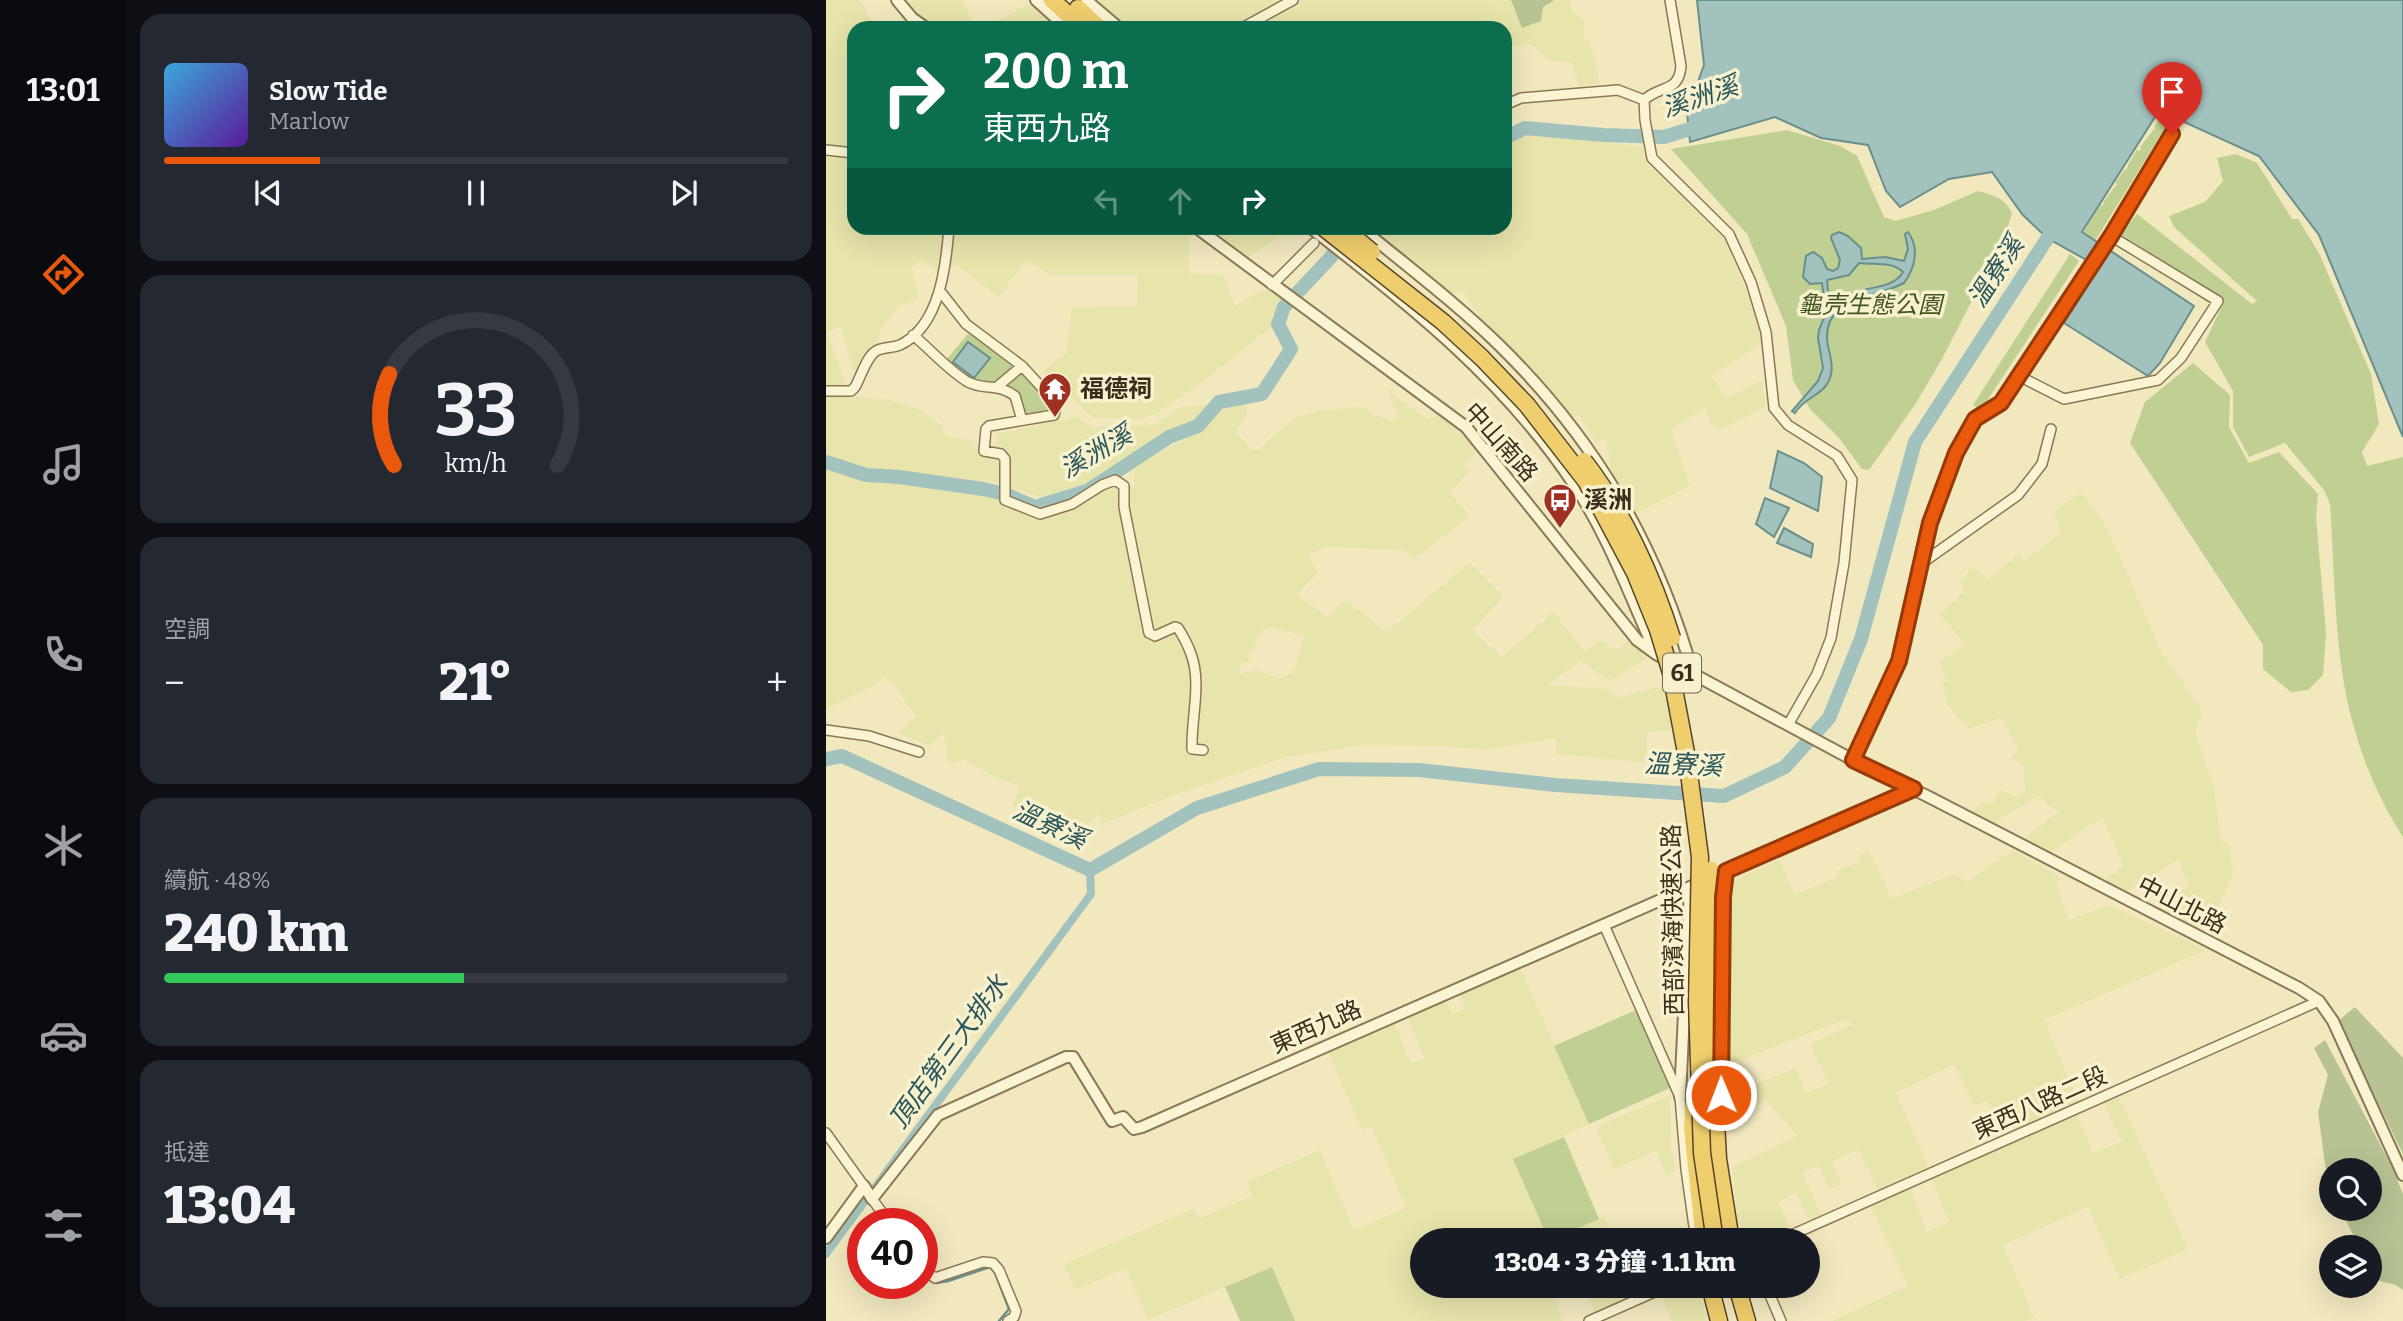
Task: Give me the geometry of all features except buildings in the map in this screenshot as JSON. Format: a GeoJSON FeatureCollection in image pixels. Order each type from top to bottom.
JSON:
{"type":"FeatureCollection","features":[{"type":"Feature","properties":{"kind":"highway"},"geometry":{"type":"LineString","coordinates":[[1052,0],[1075,21]]}},
{"type":"Feature","properties":{"kind":"highway"},"geometry":{"type":"LineString","coordinates":[[1069,0],[1092,21]]}},
{"type":"Feature","properties":{"kind":"highway","name":"西部濱海快速公路"},"geometry":{"type":"LineString","coordinates":[[1351,235],[1490,351],[1535,401],[1596,477],[1645,563],[1668,626],[1682,673],[1711,853],[1703,1006],[1702,1153],[1713,1228]]}},
{"type":"Feature","properties":{"kind":"highway","name":"西部濱海快速公路"},"geometry":{"type":"LineString","coordinates":[[1320,236],[1443,322],[1527,405],[1586,481],[1635,573],[1658,630],[1671,673],[1687,758],[1700,857],[1709,1134],[1722,1228]]}},
{"type":"Feature","properties":{"kind":"highway"},"geometry":{"type":"LineString","coordinates":[[1703,1006],[1692,1128],[1703,1228]]}},
{"type":"Feature","properties":{"kind":"highway"},"geometry":{"type":"LineString","coordinates":[[1703,1006],[1718,1160],[1730,1228]]}},
{"type":"Feature","properties":{"kind":"highway"},"geometry":{"type":"LineString","coordinates":[[1711,1298],[1718,1321]]}},
{"type":"Feature","properties":{"kind":"highway"},"geometry":{"type":"LineString","coordinates":[[1728,1298],[1740,1321]]}},
{"type":"Feature","properties":{"kind":"highway"},"geometry":{"type":"LineString","coordinates":[[1735,1298],[1740,1321]]}},
{"type":"Feature","properties":{"kind":"highway"},"geometry":{"type":"LineString","coordinates":[[1740,1298],[1740,1321]]}},
{"type":"Feature","properties":{"kind":"street"},"geometry":{"type":"LineString","coordinates":[[897,0],[916,21]]}},
{"type":"Feature","properties":{"kind":"street"},"geometry":{"type":"LineString","coordinates":[[1036,0],[1059,21]]}},
{"type":"Feature","properties":{"kind":"street"},"geometry":{"type":"LineString","coordinates":[[1086,0],[1111,21]]}},
{"type":"Feature","properties":{"kind":"street"},"geometry":{"type":"LineString","coordinates":[[1255,21],[1293,0]]}},
{"type":"Feature","properties":{"kind":"street"},"geometry":{"type":"LineString","coordinates":[[1644,100],[1651,94],[1675,84],[1680,77],[1681,66],[1670,0]]}},
{"type":"Feature","properties":{"kind":"street"},"geometry":{"type":"LineString","coordinates":[[1512,102],[1521,98],[1606,90],[1618,90],[1644,100]]}},
{"type":"Feature","properties":{"kind":"street"},"geometry":{"type":"LineString","coordinates":[[1644,100],[1652,158],[1729,234],[1751,282],[1766,332],[1774,408],[1788,425],[1837,456],[1852,480],[1844,563],[1831,638],[1817,674],[1788,725]]}},
{"type":"Feature","properties":{"kind":"street"},"geometry":{"type":"LineString","coordinates":[[1853,760],[1899,661],[1937,500],[1956,453],[1975,419],[2001,403],[2111,236],[2172,134]]}},
{"type":"Feature","properties":{"kind":"street"},"geometry":{"type":"LineString","coordinates":[[826,150],[847,152]]}},
{"type":"Feature","properties":{"kind":"street"},"geometry":{"type":"LineString","coordinates":[[826,391],[851,391],[856,387],[873,354],[878,350],[900,345],[913,335],[933,308],[940,291],[946,269],[948,235]]}},
{"type":"Feature","properties":{"kind":"street"},"geometry":{"type":"LineString","coordinates":[[1206,235],[1272,285],[1320,236],[1433,326],[1520,411],[1576,487],[1625,578],[1657,654]]}},
{"type":"Feature","properties":{"kind":"street"},"geometry":{"type":"LineString","coordinates":[[1371,235],[1497,343],[1538,384],[1586,445],[1640,532],[1661,577],[1693,674]]}},
{"type":"Feature","properties":{"kind":"street"},"geometry":{"type":"LineString","coordinates":[[2019,376],[2064,399],[2158,380],[2181,358],[2218,301],[2111,236]]}},
{"type":"Feature","properties":{"kind":"street","name":"中山南路"},"geometry":{"type":"LineString","coordinates":[[1272,285],[1299,302],[1466,427],[1637,640],[1693,674],[1853,760]]}},
{"type":"Feature","properties":{"kind":"street"},"geometry":{"type":"LineString","coordinates":[[940,291],[966,324],[1022,366],[1057,404],[1054,415],[986,429],[984,451],[1001,454],[1005,459],[1004,500],[1040,514],[1072,504],[1115,480],[1124,486],[1124,507],[1150,633],[1155,636],[1178,628],[1192,654],[1196,678],[1192,749],[1203,750]]}},
{"type":"Feature","properties":{"kind":"street"},"geometry":{"type":"LineString","coordinates":[[913,335],[968,382],[979,386],[998,386],[1015,396],[1022,420]]}},
{"type":"Feature","properties":{"kind":"street"},"geometry":{"type":"LineString","coordinates":[[998,386],[1022,366]]}},
{"type":"Feature","properties":{"kind":"street"},"geometry":{"type":"LineString","coordinates":[[1922,563],[2018,495],[2042,464],[2051,429]]}},
{"type":"Feature","properties":{"kind":"street"},"geometry":{"type":"LineString","coordinates":[[826,730],[869,736],[919,752]]}},
{"type":"Feature","properties":{"kind":"street","name":"中山北路"},"geometry":{"type":"LineString","coordinates":[[1853,760],[2299,988],[2319,1001],[2333,1021],[2403,1175]]}},
{"type":"Feature","properties":{"kind":"street","name":"東西九路"},"geometry":{"type":"LineString","coordinates":[[872,1199],[938,1115],[1066,1057],[1073,1057],[1112,1121],[1123,1117],[1134,1129],[1914,789]]}},
{"type":"Feature","properties":{"kind":"street"},"geometry":{"type":"LineString","coordinates":[[1726,871],[1723,897],[1721,1074],[1731,1228]]}},
{"type":"Feature","properties":{"kind":"street"},"geometry":{"type":"LineString","coordinates":[[1690,888],[1680,1097],[1694,1228]]}},
{"type":"Feature","properties":{"kind":"street"},"geometry":{"type":"LineString","coordinates":[[1604,925],[1680,1097]]}},
{"type":"Feature","properties":{"kind":"street","name":"東西八路二段"},"geometry":{"type":"LineString","coordinates":[[1807,1228],[2319,1001]]}},
{"type":"Feature","properties":{"kind":"street"},"geometry":{"type":"LineString","coordinates":[[826,1133],[879,1208]]}},
{"type":"Feature","properties":{"kind":"street"},"geometry":{"type":"LineString","coordinates":[[826,1238],[864,1186]]}},
{"type":"Feature","properties":{"kind":"street"},"geometry":{"type":"LineString","coordinates":[[938,1277],[983,1262],[993,1263],[999,1270],[1016,1311],[1009,1321]]}},
{"type":"Feature","properties":{"kind":"street"},"geometry":{"type":"LineString","coordinates":[[1589,1321],[1641,1298]]}},
{"type":"Feature","properties":{"kind":"street"},"geometry":{"type":"LineString","coordinates":[[1771,1298],[1781,1321]]}},
{"type":"Feature","properties":{"kind":"shaded area"},"geometry":{"type":"Polygon","coordinates":[[[826,0],[860,0],[872,21],[847,21],[847,235],[1189,235],[1189,273],[1224,275],[1235,306],[1258,292],[1273,290],[1285,299],[1272,316],[1273,326],[1199,385],[1156,414],[1140,419],[1093,418],[1043,371],[1066,353],[1072,307],[1137,306],[1138,275],[1051,275],[1026,260],[999,297],[957,265],[937,271],[923,261],[911,267],[919,298],[896,307],[881,331],[866,372],[853,371],[841,327],[827,332],[850,396],[888,400],[920,410],[942,426],[945,436],[972,440],[978,451],[994,456],[996,434],[1077,417],[1091,427],[1154,425],[1181,407],[1214,405],[1195,424],[1160,438],[1070,497],[1050,500],[993,482],[844,465],[826,455],[826,0]]]}},
{"type":"Feature","properties":{"kind":"shaded area"},"geometry":{"type":"Polygon","coordinates":[[[914,0],[963,0],[973,21],[922,21],[905,4],[914,0]]]}},
{"type":"Feature","properties":{"kind":"shaded area"},"geometry":{"type":"Polygon","coordinates":[[[1093,0],[1569,0],[1574,13],[1587,22],[1582,31],[1595,55],[1599,84],[1579,86],[1572,63],[1546,59],[1531,44],[1512,47],[1512,21],[1118,21],[1093,0]]]}},
{"type":"Feature","properties":{"kind":"shaded area"},"geometry":{"type":"Polygon","coordinates":[[[1032,2],[1051,21],[997,21],[1032,2]]]}},
{"type":"Feature","properties":{"kind":"shaded area"},"geometry":{"type":"Polygon","coordinates":[[[1543,134],[1642,147],[1650,165],[1725,240],[1755,313],[1761,344],[1711,376],[1726,399],[1762,380],[1765,407],[1722,429],[1710,423],[1705,408],[1671,430],[1690,486],[1637,513],[1612,474],[1606,439],[1595,442],[1579,415],[1572,418],[1529,365],[1481,318],[1463,291],[1451,294],[1381,235],[1512,235],[1512,141],[1523,135],[1543,134]]]}},
{"type":"Feature","properties":{"kind":"shaded area"},"geometry":{"type":"Polygon","coordinates":[[[1216,235],[1281,235],[1248,258],[1216,235]]]}},
{"type":"Feature","properties":{"kind":"shaded area"},"geometry":{"type":"Polygon","coordinates":[[[1391,389],[1395,396],[1427,419],[1441,413],[1462,428],[1482,448],[1463,465],[1470,470],[1450,493],[1470,516],[1414,559],[1406,551],[1392,549],[1325,547],[1308,555],[1318,572],[1297,595],[1327,617],[1346,600],[1387,632],[1470,562],[1504,596],[1472,630],[1502,657],[1554,612],[1584,652],[1601,640],[1617,651],[1631,637],[1646,659],[1609,681],[1581,660],[1548,685],[1606,689],[1619,697],[1664,686],[1670,696],[1678,730],[1646,732],[1648,763],[1556,754],[1556,738],[1486,750],[1442,746],[1363,745],[1286,757],[1166,798],[1102,824],[1098,813],[1091,822],[1059,824],[1032,819],[1013,806],[1020,785],[1001,780],[964,760],[953,763],[944,760],[948,752],[942,732],[930,746],[898,733],[916,716],[886,675],[875,685],[826,709],[826,468],[842,475],[1003,496],[1028,512],[1052,516],[1081,505],[1120,482],[1134,486],[1134,473],[1141,462],[1189,437],[1225,407],[1235,403],[1246,404],[1247,416],[1236,429],[1237,435],[1256,451],[1296,417],[1318,411],[1362,407],[1374,415],[1390,420],[1399,417],[1387,391],[1391,389]],[[1272,627],[1262,631],[1248,656],[1252,658],[1238,669],[1239,675],[1257,669],[1278,679],[1289,675],[1295,668],[1304,636],[1272,627]]]}},
{"type":"Feature","properties":{"kind":"shaded area"},"geometry":{"type":"Polygon","coordinates":[[[2082,493],[2108,530],[2163,656],[2203,712],[2195,731],[2213,784],[2221,841],[2228,843],[2233,872],[2221,903],[2197,930],[2153,911],[2189,886],[2178,859],[2125,893],[2104,881],[2124,865],[2102,817],[2049,854],[2023,840],[2058,812],[2038,796],[1990,825],[1972,812],[1983,803],[1992,803],[2000,790],[2019,798],[2026,790],[2023,765],[2011,758],[2019,751],[2002,717],[1969,729],[1948,705],[1942,685],[1947,681],[1939,663],[1965,644],[1940,614],[1965,591],[1960,582],[1973,567],[1987,580],[2020,553],[2023,562],[2061,533],[2054,513],[2061,505],[2082,493]]]}},
{"type":"Feature","properties":{"kind":"shaded area"},"geometry":{"type":"Polygon","coordinates":[[[2013,850],[2061,878],[2056,883],[2069,920],[2109,905],[2206,950],[2044,1020],[2079,1102],[2015,1130],[2012,1125],[2002,1129],[1987,1101],[1974,1105],[1954,1064],[1896,1093],[1928,1167],[1878,1190],[1858,1150],[1832,1161],[1841,1184],[1830,1189],[1819,1166],[1802,1172],[1822,1216],[1810,1221],[1796,1193],[1778,1202],[1789,1228],[1742,1228],[1737,1219],[1733,1167],[1797,1136],[1766,1100],[1743,1112],[1729,1095],[1795,1068],[1806,1093],[1829,1084],[1810,1044],[1851,1025],[1846,1019],[1727,1065],[1729,882],[1779,860],[1794,895],[1838,877],[1837,870],[1861,862],[1859,855],[1869,851],[1892,899],[1954,874],[1967,882],[2013,850]]]}},
{"type":"Feature","properties":{"kind":"shaded area"},"geometry":{"type":"Polygon","coordinates":[[[1520,967],[1589,1124],[1513,1159],[1543,1228],[1410,1228],[1410,1298],[1553,1298],[1563,1321],[1295,1321],[1271,1267],[1148,1320],[1126,1268],[1075,1290],[1064,1264],[1193,1209],[1198,1219],[1252,1196],[1247,1182],[1320,1150],[1354,1230],[1406,1208],[1372,1127],[1362,1130],[1328,1051],[1394,1023],[1411,1064],[1424,1059],[1407,1016],[1445,999],[1452,1014],[1465,1009],[1459,993],[1520,967]]]}},
{"type":"Feature","properties":{"kind":"shaded area"},"geometry":{"type":"Polygon","coordinates":[[[2116,1090],[2188,1249],[2120,1279],[2088,1207],[2003,1245],[2034,1317],[2025,1321],[1832,1321],[1908,1286],[1869,1203],[1909,1185],[1927,1232],[1949,1222],[1931,1177],[2075,1110],[2093,1153],[2122,1142],[2101,1098],[2116,1090]]]}},
{"type":"Feature","properties":{"kind":"shaded area"},"geometry":{"type":"Polygon","coordinates":[[[1670,1095],[1671,1144],[1675,1171],[1666,1175],[1656,1151],[1614,1169],[1596,1127],[1670,1095]]]}},
{"type":"Feature","properties":{"kind":"shaded area"},"geometry":{"type":"Polygon","coordinates":[[[1604,1217],[1609,1228],[1578,1228],[1604,1217]]]}},
{"type":"Feature","properties":{"kind":"shaded area"},"geometry":{"type":"Polygon","coordinates":[[[1589,1298],[1631,1298],[1595,1314],[1589,1298]]]}},
{"type":"Feature","properties":{"kind":"shaded area"},"geometry":{"type":"Polygon","coordinates":[[[1662,1298],[1701,1298],[1707,1321],[1672,1321],[1662,1298]]]}},
{"type":"Feature","properties":{"kind":"green space"},"geometry":{"type":"Polygon","coordinates":[[[1511,0],[1553,1],[1543,7],[1541,21],[1522,28],[1511,0]]]}},
{"type":"Feature","properties":{"kind":"green space"},"geometry":{"type":"Polygon","coordinates":[[[2164,111],[2172,117],[2095,241],[2083,233],[2137,150],[2140,151],[2164,111]]]}},
{"type":"Feature","properties":{"kind":"green space","name":"龜壳生態公園"},"geometry":{"type":"Polygon","coordinates":[[[1787,130],[1840,146],[1857,156],[1884,217],[1895,221],[1934,210],[1978,191],[2002,201],[2012,213],[2005,236],[1942,359],[1916,403],[1869,470],[1862,469],[1839,438],[1810,409],[1793,380],[1786,326],[1747,234],[1671,149],[1787,130]]]}},
{"type":"Feature","properties":{"kind":"green space"},"geometry":{"type":"Polygon","coordinates":[[[2236,154],[2257,163],[2292,219],[2298,219],[2319,253],[2371,374],[2379,424],[2362,452],[2367,466],[2403,457],[2403,837],[2380,797],[2353,724],[2342,670],[2330,504],[2324,490],[2285,443],[2249,457],[2233,427],[2233,391],[2205,342],[2224,302],[2121,234],[2137,214],[2252,304],[2257,301],[2174,227],[2169,216],[2205,202],[2223,181],[2217,158],[2236,154]]]}},
{"type":"Feature","properties":{"kind":"green space"},"geometry":{"type":"Polygon","coordinates":[[[2070,254],[2079,261],[1981,410],[1973,405],[2070,254]]]}},
{"type":"Feature","properties":{"kind":"green space"},"geometry":{"type":"Polygon","coordinates":[[[971,333],[979,336],[1020,370],[1053,403],[1052,409],[1023,415],[1022,402],[1007,384],[978,384],[946,360],[971,333]]]}},
{"type":"Feature","properties":{"kind":"green space"},"geometry":{"type":"Polygon","coordinates":[[[2193,363],[2230,395],[2229,427],[2249,463],[2279,452],[2318,494],[2316,517],[2326,633],[2323,675],[2308,690],[2291,692],[2263,669],[2263,645],[2130,443],[2145,402],[2193,363]]]}},
{"type":"Feature","properties":{"kind":"green space"},"geometry":{"type":"Polygon","coordinates":[[[2355,1007],[2403,1058],[2403,1154],[2338,1021],[2355,1007]]]}},
{"type":"Feature","properties":{"kind":"green space"},"geometry":{"type":"Polygon","coordinates":[[[1636,1010],[1670,1088],[1589,1124],[1554,1046],[1636,1010]]]}},
{"type":"Feature","properties":{"kind":"green space"},"geometry":{"type":"Polygon","coordinates":[[[2325,1040],[2393,1169],[2403,1194],[2403,1290],[2382,1282],[2382,1235],[2353,1235],[2346,1221],[2382,1221],[2382,1158],[2324,1158],[2318,1112],[2328,1075],[2314,1048],[2325,1040]]]}},
{"type":"Feature","properties":{"kind":"green space"},"geometry":{"type":"Polygon","coordinates":[[[1564,1137],[1599,1219],[1579,1228],[1543,1228],[1513,1159],[1564,1137]]]}},
{"type":"Feature","properties":{"kind":"green space"},"geometry":{"type":"Polygon","coordinates":[[[1272,1267],[1295,1321],[1240,1321],[1225,1287],[1272,1267]]]}},
{"type":"Feature","properties":{"kind":"water"},"geometry":{"type":"Polygon","coordinates":[[[1697,0],[2403,0],[2403,437],[2319,235],[2259,156],[2186,123],[2162,106],[2082,232],[2194,306],[2160,363],[2148,376],[2064,323],[2099,267],[2047,238],[2022,214],[1992,172],[1949,179],[1900,207],[1886,191],[1868,145],[1821,138],[1775,117],[1690,142],[1687,112],[1704,65],[1697,0]]]}},
{"type":"Feature","properties":{"kind":"water"},"geometry":{"type":"Polygon","coordinates":[[[1839,232],[1848,236],[1861,248],[1862,259],[1885,257],[1904,261],[1908,249],[1905,234],[1908,232],[1914,245],[1915,258],[1904,283],[1851,302],[1832,318],[1827,330],[1831,375],[1824,388],[1795,413],[1792,411],[1818,381],[1823,368],[1818,338],[1826,313],[1822,283],[1810,284],[1803,277],[1806,256],[1813,252],[1822,258],[1827,269],[1833,271],[1838,268],[1840,260],[1832,235],[1839,232]],[[1859,263],[1849,275],[1827,280],[1830,309],[1854,293],[1893,281],[1903,272],[1888,265],[1859,263]]]}},
{"type":"Feature","properties":{"kind":"water"},"geometry":{"type":"Polygon","coordinates":[[[968,342],[990,358],[974,378],[953,362],[968,342]]]}},
{"type":"Feature","properties":{"kind":"water"},"geometry":{"type":"Polygon","coordinates":[[[1778,451],[1804,463],[1822,477],[1818,511],[1770,488],[1778,451]]]}},
{"type":"Feature","properties":{"kind":"water"},"geometry":{"type":"Polygon","coordinates":[[[1765,498],[1789,508],[1774,537],[1756,524],[1765,498]]]}},
{"type":"Feature","properties":{"kind":"water"},"geometry":{"type":"Polygon","coordinates":[[[1784,528],[1813,544],[1811,557],[1777,543],[1784,528]]]}},
{"type":"Feature","properties":{"kind":"waterway","name":"溪洲溪"},"geometry":{"type":"LineString","coordinates":[[1512,134],[1525,128],[1664,137],[1706,124]]}},
{"type":"Feature","properties":{"kind":"waterway","name":"溫寮溪"},"geometry":{"type":"LineString","coordinates":[[826,759],[842,756],[1090,870],[1197,808],[1319,769],[1419,770],[1555,785],[1724,796],[1785,767],[1829,718],[1861,639],[1915,442],[2058,222]]}},
{"type":"Feature","properties":{"kind":"waterway","name":"溪洲溪"},"geometry":{"type":"LineString","coordinates":[[826,462],[866,475],[983,489],[1005,494],[1035,507],[1087,491],[1169,437],[1198,426],[1219,402],[1262,394],[1291,349],[1278,324],[1284,307],[1331,257],[1345,237]]}},
{"type":"Feature","properties":{"kind":"waterway","name":"頂店第三大排水"},"geometry":{"type":"LineString","coordinates":[[826,1254],[1091,894],[1090,870]]}},
{"type":"Feature","properties":{"kind":"waterway"},"geometry":{"type":"LineString","coordinates":[[938,1283],[990,1267],[1009,1309],[999,1321]]}},
{"type":"Feature","properties":{"kind":"place","name":"福德祠"},"geometry":{"type":"Point","coordinates":[1055,419]}},
{"type":"Feature","properties":{"kind":"place","name":"溪洲"},"geometry":{"type":"Point","coordinates":[1560,530]}},
{"type":"Feature","properties":{"kind":"route"},"geometry":{"type":"LineString","coordinates":[[1721,1095],[1723,897],[1726,871],[1914,789],[1853,760],[1899,661],[1937,500],[1956,453],[1975,419],[2001,403],[2111,236],[2172,134]]}}]}
